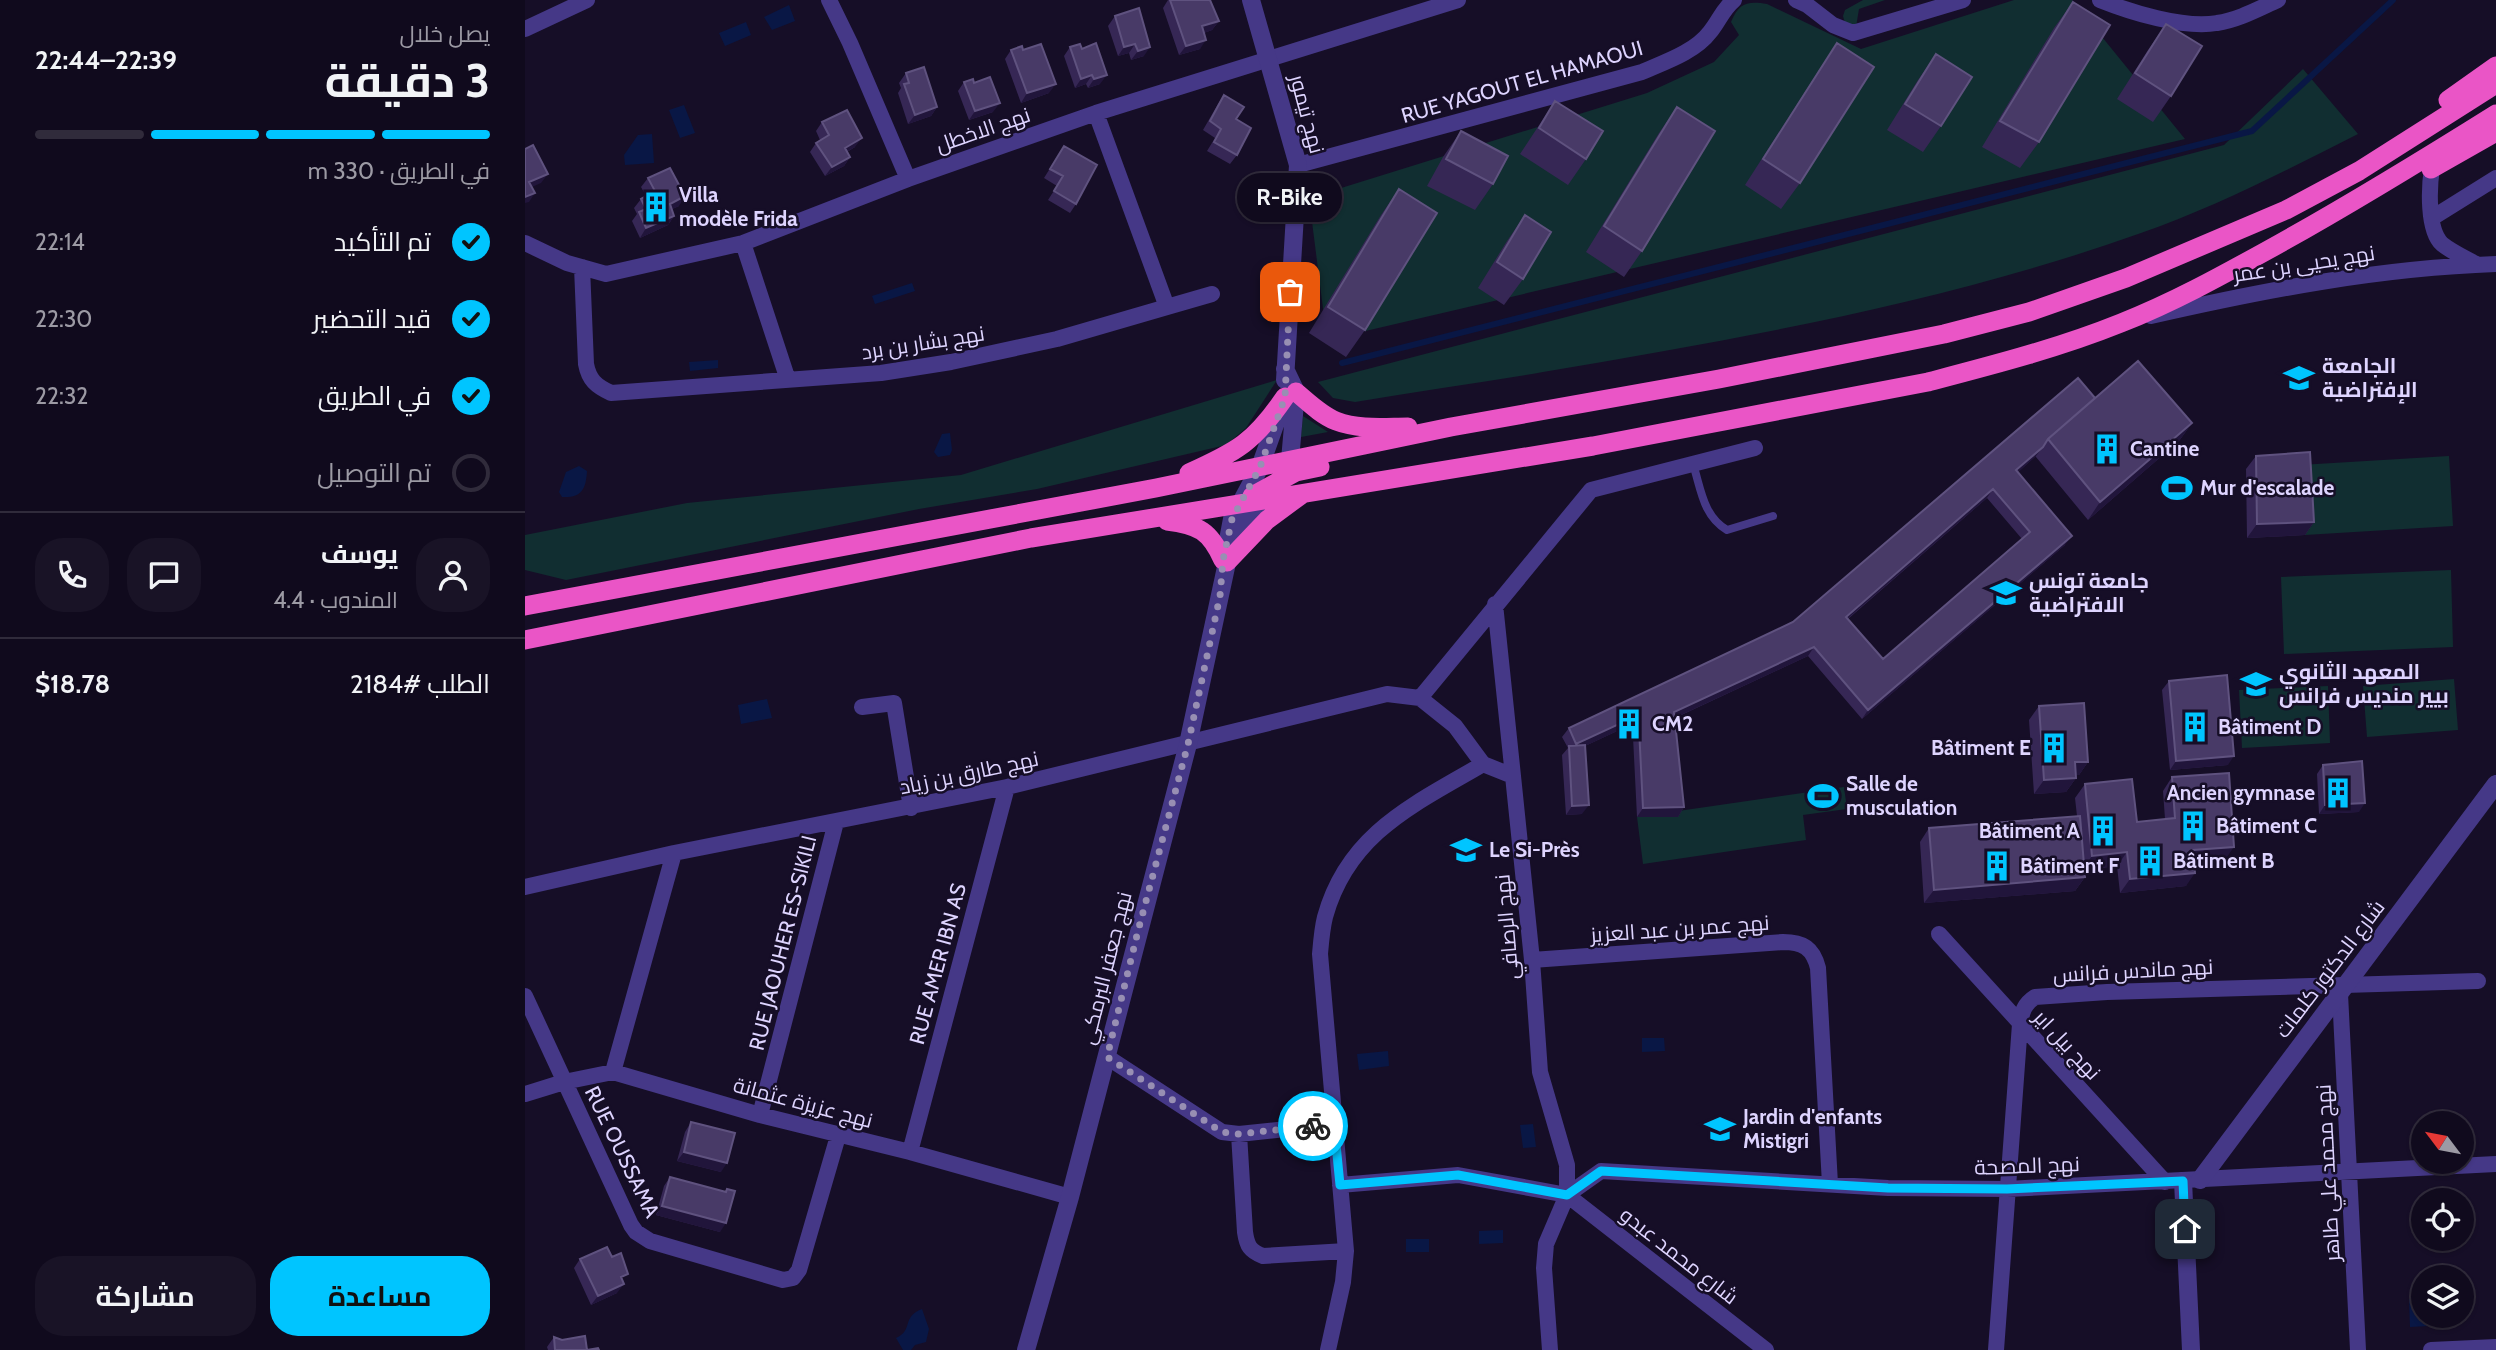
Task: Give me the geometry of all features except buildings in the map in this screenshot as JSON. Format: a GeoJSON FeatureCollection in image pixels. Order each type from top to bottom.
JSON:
{"type":"FeatureCollection","features":[{"type":"Feature","properties":{"kind":"highway"},"geometry":{"type":"LineString","coordinates":[[2194,251],[2409,127],[2496,66]]}},
{"type":"Feature","properties":{"kind":"highway"},"geometry":{"type":"LineString","coordinates":[[525,606],[1156,488],[1451,427],[1538,413],[1944,334],[2029,312],[2093,291],[2194,251],[2286,210],[2350,176],[2496,84]]}},
{"type":"Feature","properties":{"kind":"highway"},"geometry":{"type":"LineString","coordinates":[[2221,276],[2378,188],[2496,114]]}},
{"type":"Feature","properties":{"kind":"highway"},"geometry":{"type":"LineString","coordinates":[[1031,538],[1108,517],[1243,498],[1267,499],[1303,494],[1593,446],[1928,382],[2015,359],[2121,323],[2221,276],[2305,236],[2496,132]]}},
{"type":"Feature","properties":{"kind":"highway"},"geometry":{"type":"LineString","coordinates":[[1156,488],[1224,458],[1251,440],[1290,394],[1344,423],[1370,428],[1451,427]]}},
{"type":"Feature","properties":{"kind":"highway"},"geometry":{"type":"LineString","coordinates":[[525,640],[1031,538],[1149,519],[1243,498],[1296,472],[1498,427],[1538,413]]}},
{"type":"Feature","properties":{"kind":"highway"},"geometry":{"type":"LineString","coordinates":[[1243,498],[1290,460]]}},
{"type":"Feature","properties":{"kind":"highway"},"geometry":{"type":"LineString","coordinates":[[1149,519],[1183,523],[1204,531],[1225,561],[1267,520],[1303,494]]}},
{"type":"Feature","properties":{"kind":"street"},"geometry":{"type":"LineString","coordinates":[[525,29],[587,0]]}},
{"type":"Feature","properties":{"kind":"street"},"geometry":{"type":"LineString","coordinates":[[829,0],[908,179]]}},
{"type":"Feature","properties":{"kind":"street","name":"نهج تيمور"},"geometry":{"type":"LineString","coordinates":[[1251,0],[1298,165],[1285,369],[1290,394]]}},
{"type":"Feature","properties":{"kind":"street","name":"نهج الاخطل"},"geometry":{"type":"LineString","coordinates":[[525,243],[567,263],[606,274],[743,243],[908,179],[1096,113],[1437,2],[1458,0]]}},
{"type":"Feature","properties":{"kind":"street","name":"RUE YAGOUT EL HAMAOUI"},"geometry":{"type":"LineString","coordinates":[[1298,165],[1642,72],[1676,57],[1709,34],[1726,7],[1734,0]]}},
{"type":"Feature","properties":{"kind":"street"},"geometry":{"type":"LineString","coordinates":[[1808,2],[1833,25],[1853,33],[1963,0]]}},
{"type":"Feature","properties":{"kind":"street"},"geometry":{"type":"LineString","coordinates":[[2100,0],[2142,15],[2206,25],[2231,20],[2278,0]]}},
{"type":"Feature","properties":{"kind":"street"},"geometry":{"type":"LineString","coordinates":[[1096,113],[1167,307]]}},
{"type":"Feature","properties":{"kind":"street"},"geometry":{"type":"LineString","coordinates":[[2432,168],[2430,198],[2436,235],[2442,244],[2476,264]]}},
{"type":"Feature","properties":{"kind":"street"},"geometry":{"type":"LineString","coordinates":[[2433,218],[2496,178]]}},
{"type":"Feature","properties":{"kind":"street"},"geometry":{"type":"LineString","coordinates":[[743,243],[787,380]]}},
{"type":"Feature","properties":{"kind":"street","name":"نهج يحيى بن عمر"},"geometry":{"type":"LineString","coordinates":[[2121,323],[2257,292],[2386,272],[2496,264]]}},
{"type":"Feature","properties":{"kind":"street","name":"نهج بشار بن برد"},"geometry":{"type":"LineString","coordinates":[[582,267],[586,364],[589,377],[599,388],[611,393],[881,373],[951,362],[1056,339],[1212,294]]}},
{"type":"Feature","properties":{"kind":"street"},"geometry":{"type":"LineString","coordinates":[[1290,394],[1290,460]]}},
{"type":"Feature","properties":{"kind":"street","name":"نهج جعفر البرمكي"},"geometry":{"type":"LineString","coordinates":[[1026,1350],[1070,1197],[1188,744],[1220,596],[1232,519],[1260,467],[1290,394]]}},
{"type":"Feature","properties":{"kind":"street"},"geometry":{"type":"LineString","coordinates":[[1513,776],[1483,764],[1455,726],[1420,698],[1591,490],[1755,448]]}},
{"type":"Feature","properties":{"kind":"street","name":"نهج جعفر البرمكي"},"geometry":{"type":"LineString","coordinates":[[1225,561],[1236,536],[1251,513],[1267,499],[1290,460]]}},
{"type":"Feature","properties":{"kind":"street","name":"نهج الرصافي"},"geometry":{"type":"LineString","coordinates":[[1495,604],[1532,960],[1540,1072],[1567,1165],[1567,1195]]}},
{"type":"Feature","properties":{"kind":"street","name":"نهج طارق بن زياد"},"geometry":{"type":"LineString","coordinates":[[525,887],[674,853],[1007,787],[1387,694],[1420,698]]}},
{"type":"Feature","properties":{"kind":"street"},"geometry":{"type":"LineString","coordinates":[[862,707],[894,703],[911,808]]}},
{"type":"Feature","properties":{"kind":"street"},"geometry":{"type":"LineString","coordinates":[[1328,1350],[1343,1282],[1346,1251],[1320,954],[1325,918],[1338,883],[1362,847],[1395,816],[1483,764]]}},
{"type":"Feature","properties":{"kind":"street","name":"شارع الدكتور كلمات"},"geometry":{"type":"LineString","coordinates":[[2183,1181],[2344,989],[2496,784]]}},
{"type":"Feature","properties":{"kind":"street","name":"RUE AMER IBN AS"},"geometry":{"type":"LineString","coordinates":[[910,1152],[1007,787]]}},
{"type":"Feature","properties":{"kind":"street","name":"RUE JAOUHER ES-SIKILI"},"geometry":{"type":"LineString","coordinates":[[760,1115],[836,822]]}},
{"type":"Feature","properties":{"kind":"street"},"geometry":{"type":"LineString","coordinates":[[613,1072],[674,853]]}},
{"type":"Feature","properties":{"kind":"street","name":"نهج بيل اير"},"geometry":{"type":"LineString","coordinates":[[1939,934],[2020,1024],[2183,1181]]}},
{"type":"Feature","properties":{"kind":"street","name":"نهج عمر بن عبد العزيز"},"geometry":{"type":"LineString","coordinates":[[1532,960],[1797,942],[1809,948],[1818,968],[1830,1184]]}},
{"type":"Feature","properties":{"kind":"street"},"geometry":{"type":"LineString","coordinates":[[2344,989],[2478,981]]}},
{"type":"Feature","properties":{"kind":"street","name":"نهج ماندس فرانس"},"geometry":{"type":"LineString","coordinates":[[1996,1350],[2022,1010],[2035,997],[2107,992],[2344,989]]}},
{"type":"Feature","properties":{"kind":"street","name":"نهج محمد علي طاهر"},"geometry":{"type":"LineString","coordinates":[[2344,989],[2358,1350]]}},
{"type":"Feature","properties":{"kind":"street","name":"RUE OUSSAMA"},"geometry":{"type":"LineString","coordinates":[[525,996],[636,1231],[650,1241],[783,1280],[793,1278],[799,1270],[838,1136]]}},
{"type":"Feature","properties":{"kind":"street"},"geometry":{"type":"LineString","coordinates":[[1107,1057],[1222,1132],[1239,1134],[1334,1124]]}},
{"type":"Feature","properties":{"kind":"street","name":"نهج عزيزة عثمانة"},"geometry":{"type":"LineString","coordinates":[[525,1094],[564,1082],[613,1072],[760,1115],[910,1152],[1070,1197]]}},
{"type":"Feature","properties":{"kind":"street"},"geometry":{"type":"LineString","coordinates":[[1239,1134],[1245,1232],[1252,1252],[1263,1256],[1346,1251]]}},
{"type":"Feature","properties":{"kind":"street","name":"نهج المصحة"},"geometry":{"type":"LineString","coordinates":[[1567,1195],[1601,1171],[1888,1188],[2007,1189],[2496,1164]]}},
{"type":"Feature","properties":{"kind":"street"},"geometry":{"type":"LineString","coordinates":[[1340,1185],[1458,1175],[1567,1195],[1546,1244],[1544,1268],[1551,1350]]}},
{"type":"Feature","properties":{"kind":"street"},"geometry":{"type":"LineString","coordinates":[[2183,1181],[2190,1350]]}},
{"type":"Feature","properties":{"kind":"street","name":"شارع محمد عبدو"},"geometry":{"type":"LineString","coordinates":[[1567,1195],[1766,1350]]}},
{"type":"Feature","properties":{"kind":"street"},"geometry":{"type":"LineString","coordinates":[[2431,1350],[2496,1347]]}},
{"type":"Feature","properties":{"kind":"lane"},"geometry":{"type":"LineString","coordinates":[[1693,464],[1709,516],[1717,524],[1727,530],[1773,516]]}},
{"type":"Feature","properties":{"kind":"green space"},"geometry":{"type":"Polygon","coordinates":[[[1863,0],[1885,0],[1859,9],[1856,27],[1845,23],[1845,10],[1863,0]]]}},
{"type":"Feature","properties":{"kind":"green space"},"geometry":{"type":"Polygon","coordinates":[[[2014,0],[2072,0],[2185,139],[1327,340],[1309,198],[1647,93],[1714,62],[1739,35],[1731,22],[1737,11],[1749,3],[1767,4],[1861,49],[2014,0]]]}},
{"type":"Feature","properties":{"kind":"green space"},"geometry":{"type":"Polygon","coordinates":[[[2303,69],[2358,134],[2197,212],[2068,257],[1994,279],[1845,316],[1520,376],[1355,402],[1333,398],[1318,382],[2224,145],[2303,69]]]}},
{"type":"Feature","properties":{"kind":"green space"},"geometry":{"type":"Polygon","coordinates":[[[1277,380],[1246,428],[1226,445],[1037,489],[919,509],[566,580],[525,570],[525,535],[687,503],[961,475],[1277,380]]]}},
{"type":"Feature","properties":{"kind":"green space"},"geometry":{"type":"Polygon","coordinates":[[[1303,416],[1328,432],[1301,437],[1303,416]]]}},
{"type":"Feature","properties":{"kind":"green space"},"geometry":{"type":"Polygon","coordinates":[[[2449,456],[2453,526],[2305,535],[2300,465],[2449,456]]]}},
{"type":"Feature","properties":{"kind":"green space"},"geometry":{"type":"Polygon","coordinates":[[[2451,570],[2453,647],[2284,654],[2281,577],[2451,570]]]}},
{"type":"Feature","properties":{"kind":"green space"},"geometry":{"type":"Polygon","coordinates":[[[2454,679],[2458,730],[2367,737],[2363,686],[2454,679]]]}},
{"type":"Feature","properties":{"kind":"green space"},"geometry":{"type":"Polygon","coordinates":[[[2328,686],[2330,743],[2242,748],[2239,690],[2328,686]]]}},
{"type":"Feature","properties":{"kind":"green space"},"geometry":{"type":"Polygon","coordinates":[[[1844,787],[1847,809],[1803,815],[1806,840],[1643,864],[1637,817],[1844,787]]]}},
{"type":"Feature","properties":{"kind":"water"},"geometry":{"type":"Polygon","coordinates":[[[789,5],[795,21],[772,30],[764,17],[789,5]]]}},
{"type":"Feature","properties":{"kind":"water"},"geometry":{"type":"Polygon","coordinates":[[[746,22],[751,35],[725,46],[719,33],[746,22]]]}},
{"type":"Feature","properties":{"kind":"water"},"geometry":{"type":"Polygon","coordinates":[[[684,105],[695,133],[680,138],[669,110],[684,105]]]}},
{"type":"Feature","properties":{"kind":"water"},"geometry":{"type":"Polygon","coordinates":[[[652,134],[654,163],[625,165],[624,155],[638,135],[652,134]]]}},
{"type":"Feature","properties":{"kind":"water"},"geometry":{"type":"Polygon","coordinates":[[[912,283],[915,291],[875,304],[872,296],[912,283]]]}},
{"type":"Feature","properties":{"kind":"water"},"geometry":{"type":"Polygon","coordinates":[[[718,360],[718,368],[690,371],[689,362],[718,360]]]}},
{"type":"Feature","properties":{"kind":"water"},"geometry":{"type":"Polygon","coordinates":[[[950,433],[950,455],[938,457],[934,452],[942,434],[950,433]]]}},
{"type":"Feature","properties":{"kind":"water"},"geometry":{"type":"Polygon","coordinates":[[[579,466],[587,471],[584,488],[574,496],[562,497],[559,492],[566,472],[579,466]]]}},
{"type":"Feature","properties":{"kind":"water"},"geometry":{"type":"Polygon","coordinates":[[[767,699],[772,718],[741,724],[738,705],[767,699]]]}},
{"type":"Feature","properties":{"kind":"water"},"geometry":{"type":"Polygon","coordinates":[[[1642,1038],[1664,1038],[1665,1051],[1642,1052],[1642,1038]]]}},
{"type":"Feature","properties":{"kind":"water"},"geometry":{"type":"Polygon","coordinates":[[[1388,1051],[1389,1066],[1359,1070],[1357,1054],[1388,1051]]]}},
{"type":"Feature","properties":{"kind":"water"},"geometry":{"type":"Polygon","coordinates":[[[1533,1124],[1536,1147],[1523,1148],[1520,1125],[1533,1124]]]}},
{"type":"Feature","properties":{"kind":"water"},"geometry":{"type":"Polygon","coordinates":[[[1503,1230],[1503,1243],[1479,1244],[1479,1231],[1503,1230]]]}},
{"type":"Feature","properties":{"kind":"water"},"geometry":{"type":"Polygon","coordinates":[[[1406,1239],[1429,1239],[1429,1252],[1406,1252],[1406,1239]]]}},
{"type":"Feature","properties":{"kind":"water"},"geometry":{"type":"Polygon","coordinates":[[[2411,1299],[2411,1327],[2410,1327],[2411,1299]]]}},
{"type":"Feature","properties":{"kind":"water"},"geometry":{"type":"Polygon","coordinates":[[[922,1309],[929,1329],[926,1342],[915,1345],[911,1350],[903,1350],[896,1338],[905,1331],[912,1316],[922,1309]]]}},
{"type":"Feature","properties":{"kind":"waterway"},"geometry":{"type":"LineString","coordinates":[[1342,363],[2252,131],[2393,0]]}},
{"type":"Feature","properties":{"kind":"way so far"},"geometry":{"type":"LineString","coordinates":[[1290,292],[1285,397],[1260,467],[1232,519],[1223,560],[1220,596],[1188,744],[1107,1057],[1222,1132],[1239,1134],[1313,1126]]}},
{"type":"Feature","properties":{"kind":"place","name":"Villa modèle Frida"},"geometry":{"type":"Point","coordinates":[656,207]}},
{"type":"Feature","properties":{"kind":"place","name":"R-Bike"},"geometry":{"type":"Point","coordinates":[1290,292]}},
{"type":"Feature","properties":{"kind":"place","name":"الجامعة الإفتراضية"},"geometry":{"type":"Point","coordinates":[2299,378]}},
{"type":"Feature","properties":{"kind":"place","name":"Cantine"},"geometry":{"type":"Point","coordinates":[2107,449]}},
{"type":"Feature","properties":{"kind":"place","name":"Mur d'escalade"},"geometry":{"type":"Point","coordinates":[2177,488]}},
{"type":"Feature","properties":{"kind":"place","name":"جامعة تونس الافتراضية"},"geometry":{"type":"Point","coordinates":[2006,593]}},
{"type":"Feature","properties":{"kind":"place","name":"المعهد الثانوي بيير منديس فرانس"},"geometry":{"type":"Point","coordinates":[2256,684]}},
{"type":"Feature","properties":{"kind":"place","name":"CM2"},"geometry":{"type":"Point","coordinates":[1629,724]}},
{"type":"Feature","properties":{"kind":"place","name":"Bâtiment D"},"geometry":{"type":"Point","coordinates":[2195,727]}},
{"type":"Feature","properties":{"kind":"place","name":"Bâtiment E"},"geometry":{"type":"Point","coordinates":[2054,748]}},
{"type":"Feature","properties":{"kind":"place","name":"Ancien gymnase"},"geometry":{"type":"Point","coordinates":[2338,793]}},
{"type":"Feature","properties":{"kind":"place","name":"Salle de musculation"},"geometry":{"type":"Point","coordinates":[1823,796]}},
{"type":"Feature","properties":{"kind":"place","name":"Bâtiment C"},"geometry":{"type":"Point","coordinates":[2193,826]}},
{"type":"Feature","properties":{"kind":"place","name":"Bâtiment A"},"geometry":{"type":"Point","coordinates":[2103,831]}},
{"type":"Feature","properties":{"kind":"place","name":"Le Si-Près"},"geometry":{"type":"Point","coordinates":[1466,850]}},
{"type":"Feature","properties":{"kind":"place","name":"Bâtiment B"},"geometry":{"type":"Point","coordinates":[2150,861]}},
{"type":"Feature","properties":{"kind":"place","name":"Bâtiment F"},"geometry":{"type":"Point","coordinates":[1997,866]}},
{"type":"Feature","properties":{"kind":"place","name":"Jardin d'enfants Mistigri"},"geometry":{"type":"Point","coordinates":[1720,1129]}},
{"type":"Feature","properties":{"kind":"route"},"geometry":{"type":"LineString","coordinates":[[1313,1126],[1334,1124],[1340,1185],[1458,1175],[1567,1195],[1601,1171],[1888,1188],[2007,1189],[2183,1181],[2185,1229]]}}]}
